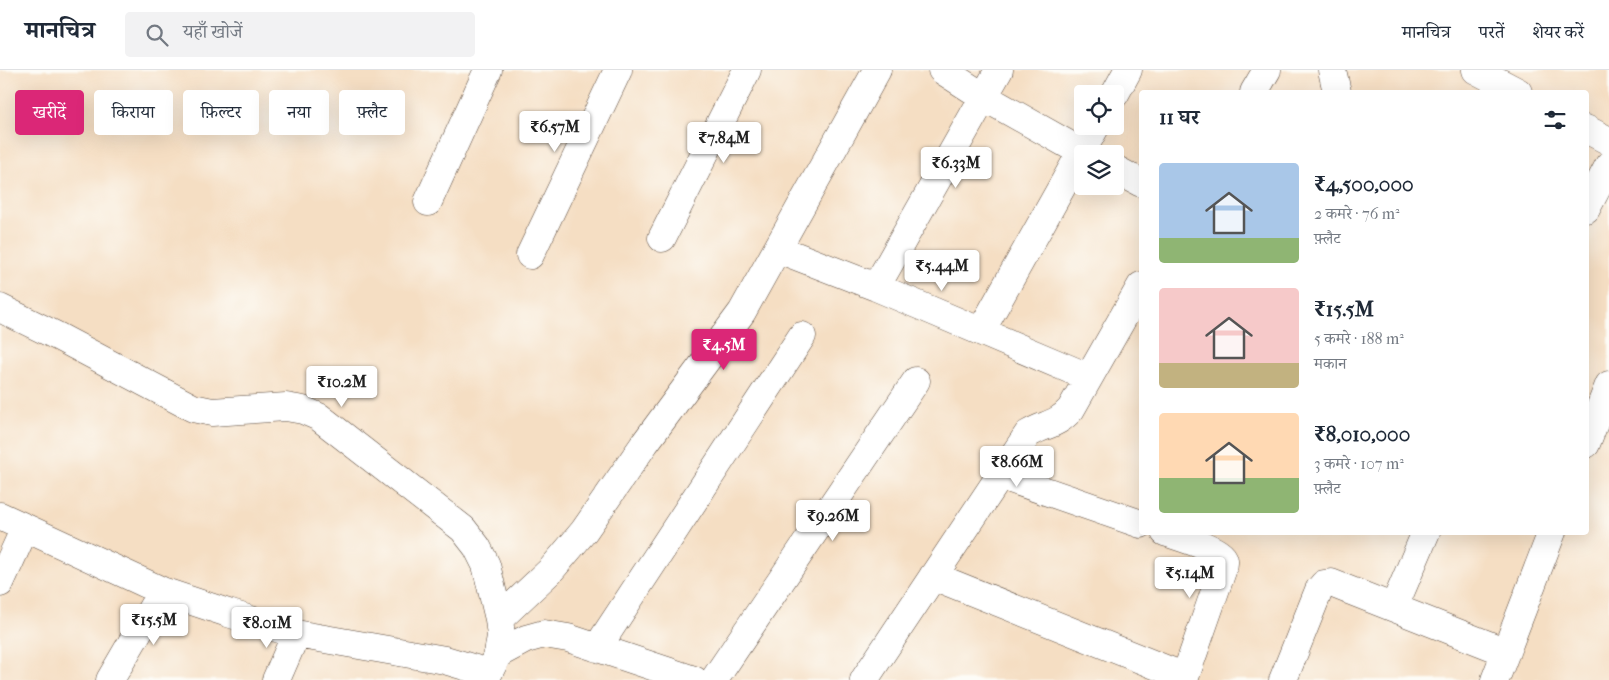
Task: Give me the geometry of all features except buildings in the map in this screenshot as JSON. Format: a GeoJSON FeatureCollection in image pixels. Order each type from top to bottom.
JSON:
{"type":"FeatureCollection","features":[{"type":"Feature","properties":{"kind":"street"},"geometry":{"type":"LineString","coordinates":[[428,202],[488,70]]}},
{"type":"Feature","properties":{"kind":"street"},"geometry":{"type":"LineString","coordinates":[[530,255],[618,70]]}},
{"type":"Feature","properties":{"kind":"street"},"geometry":{"type":"LineString","coordinates":[[662,238],[747,70]]}},
{"type":"Feature","properties":{"kind":"street"},"geometry":{"type":"LineString","coordinates":[[499,619],[551,570],[584,531],[644,443],[742,312],[878,70]]}},
{"type":"Feature","properties":{"kind":"street"},"geometry":{"type":"LineString","coordinates":[[942,70],[984,97],[1074,148]]}},
{"type":"Feature","properties":{"kind":"street"},"geometry":{"type":"LineString","coordinates":[[876,287],[999,70]]}},
{"type":"Feature","properties":{"kind":"street"},"geometry":{"type":"LineString","coordinates":[[1119,85],[1128,70]]}},
{"type":"Feature","properties":{"kind":"street"},"geometry":{"type":"LineString","coordinates":[[1255,90],[1267,70]]}},
{"type":"Feature","properties":{"kind":"street"},"geometry":{"type":"LineString","coordinates":[[1332,70],[1337,90]]}},
{"type":"Feature","properties":{"kind":"street"},"geometry":{"type":"LineString","coordinates":[[1476,70],[1514,90]]}},
{"type":"Feature","properties":{"kind":"street"},"geometry":{"type":"LineString","coordinates":[[1589,131],[1609,141]]}},
{"type":"Feature","properties":{"kind":"street"},"geometry":{"type":"LineString","coordinates":[[1589,203],[1609,165]]}},
{"type":"Feature","properties":{"kind":"street"},"geometry":{"type":"LineString","coordinates":[[981,331],[1074,169]]}},
{"type":"Feature","properties":{"kind":"street"},"geometry":{"type":"LineString","coordinates":[[1124,174],[1139,181]]}},
{"type":"Feature","properties":{"kind":"street"},"geometry":{"type":"LineString","coordinates":[[778,249],[876,287],[1088,377]]}},
{"type":"Feature","properties":{"kind":"street"},"geometry":{"type":"LineString","coordinates":[[866,680],[999,475],[1028,434],[1037,428],[1050,425],[1062,419],[1071,409],[1139,289]]}},
{"type":"Feature","properties":{"kind":"street"},"geometry":{"type":"LineString","coordinates":[[0,308],[193,408],[212,412],[286,408],[303,410],[319,417],[463,529],[477,547],[486,565],[499,619],[501,636],[498,654],[485,680],[475,669],[445,660],[296,634],[162,591],[0,516]]}},
{"type":"Feature","properties":{"kind":"street"},"geometry":{"type":"LineString","coordinates":[[597,648],[802,336]]}},
{"type":"Feature","properties":{"kind":"street"},"geometry":{"type":"LineString","coordinates":[[714,680],[916,381]]}},
{"type":"Feature","properties":{"kind":"street"},"geometry":{"type":"LineString","coordinates":[[1589,436],[1609,385]]}},
{"type":"Feature","properties":{"kind":"street"},"geometry":{"type":"LineString","coordinates":[[999,475],[1139,523]]}},
{"type":"Feature","properties":{"kind":"street"},"geometry":{"type":"LineString","coordinates":[[0,583],[25,528]]}},
{"type":"Feature","properties":{"kind":"street"},"geometry":{"type":"LineString","coordinates":[[933,576],[1184,678],[1222,571],[1224,560],[1221,554],[1216,551],[1172,535]]}},
{"type":"Feature","properties":{"kind":"street"},"geometry":{"type":"LineString","coordinates":[[1394,607],[1425,535]]}},
{"type":"Feature","properties":{"kind":"street"},"geometry":{"type":"LineString","coordinates":[[1495,680],[1551,535]]}},
{"type":"Feature","properties":{"kind":"street"},"geometry":{"type":"LineString","coordinates":[[1283,680],[1319,590],[1324,584],[1331,583],[1506,652]]}},
{"type":"Feature","properties":{"kind":"street"},"geometry":{"type":"LineString","coordinates":[[110,680],[162,591]]}},
{"type":"Feature","properties":{"kind":"street"},"geometry":{"type":"LineString","coordinates":[[276,680],[296,634]]}},
{"type":"Feature","properties":{"kind":"street"},"geometry":{"type":"LineString","coordinates":[[498,654],[526,639],[544,634],[568,638],[694,680]]}}]}
